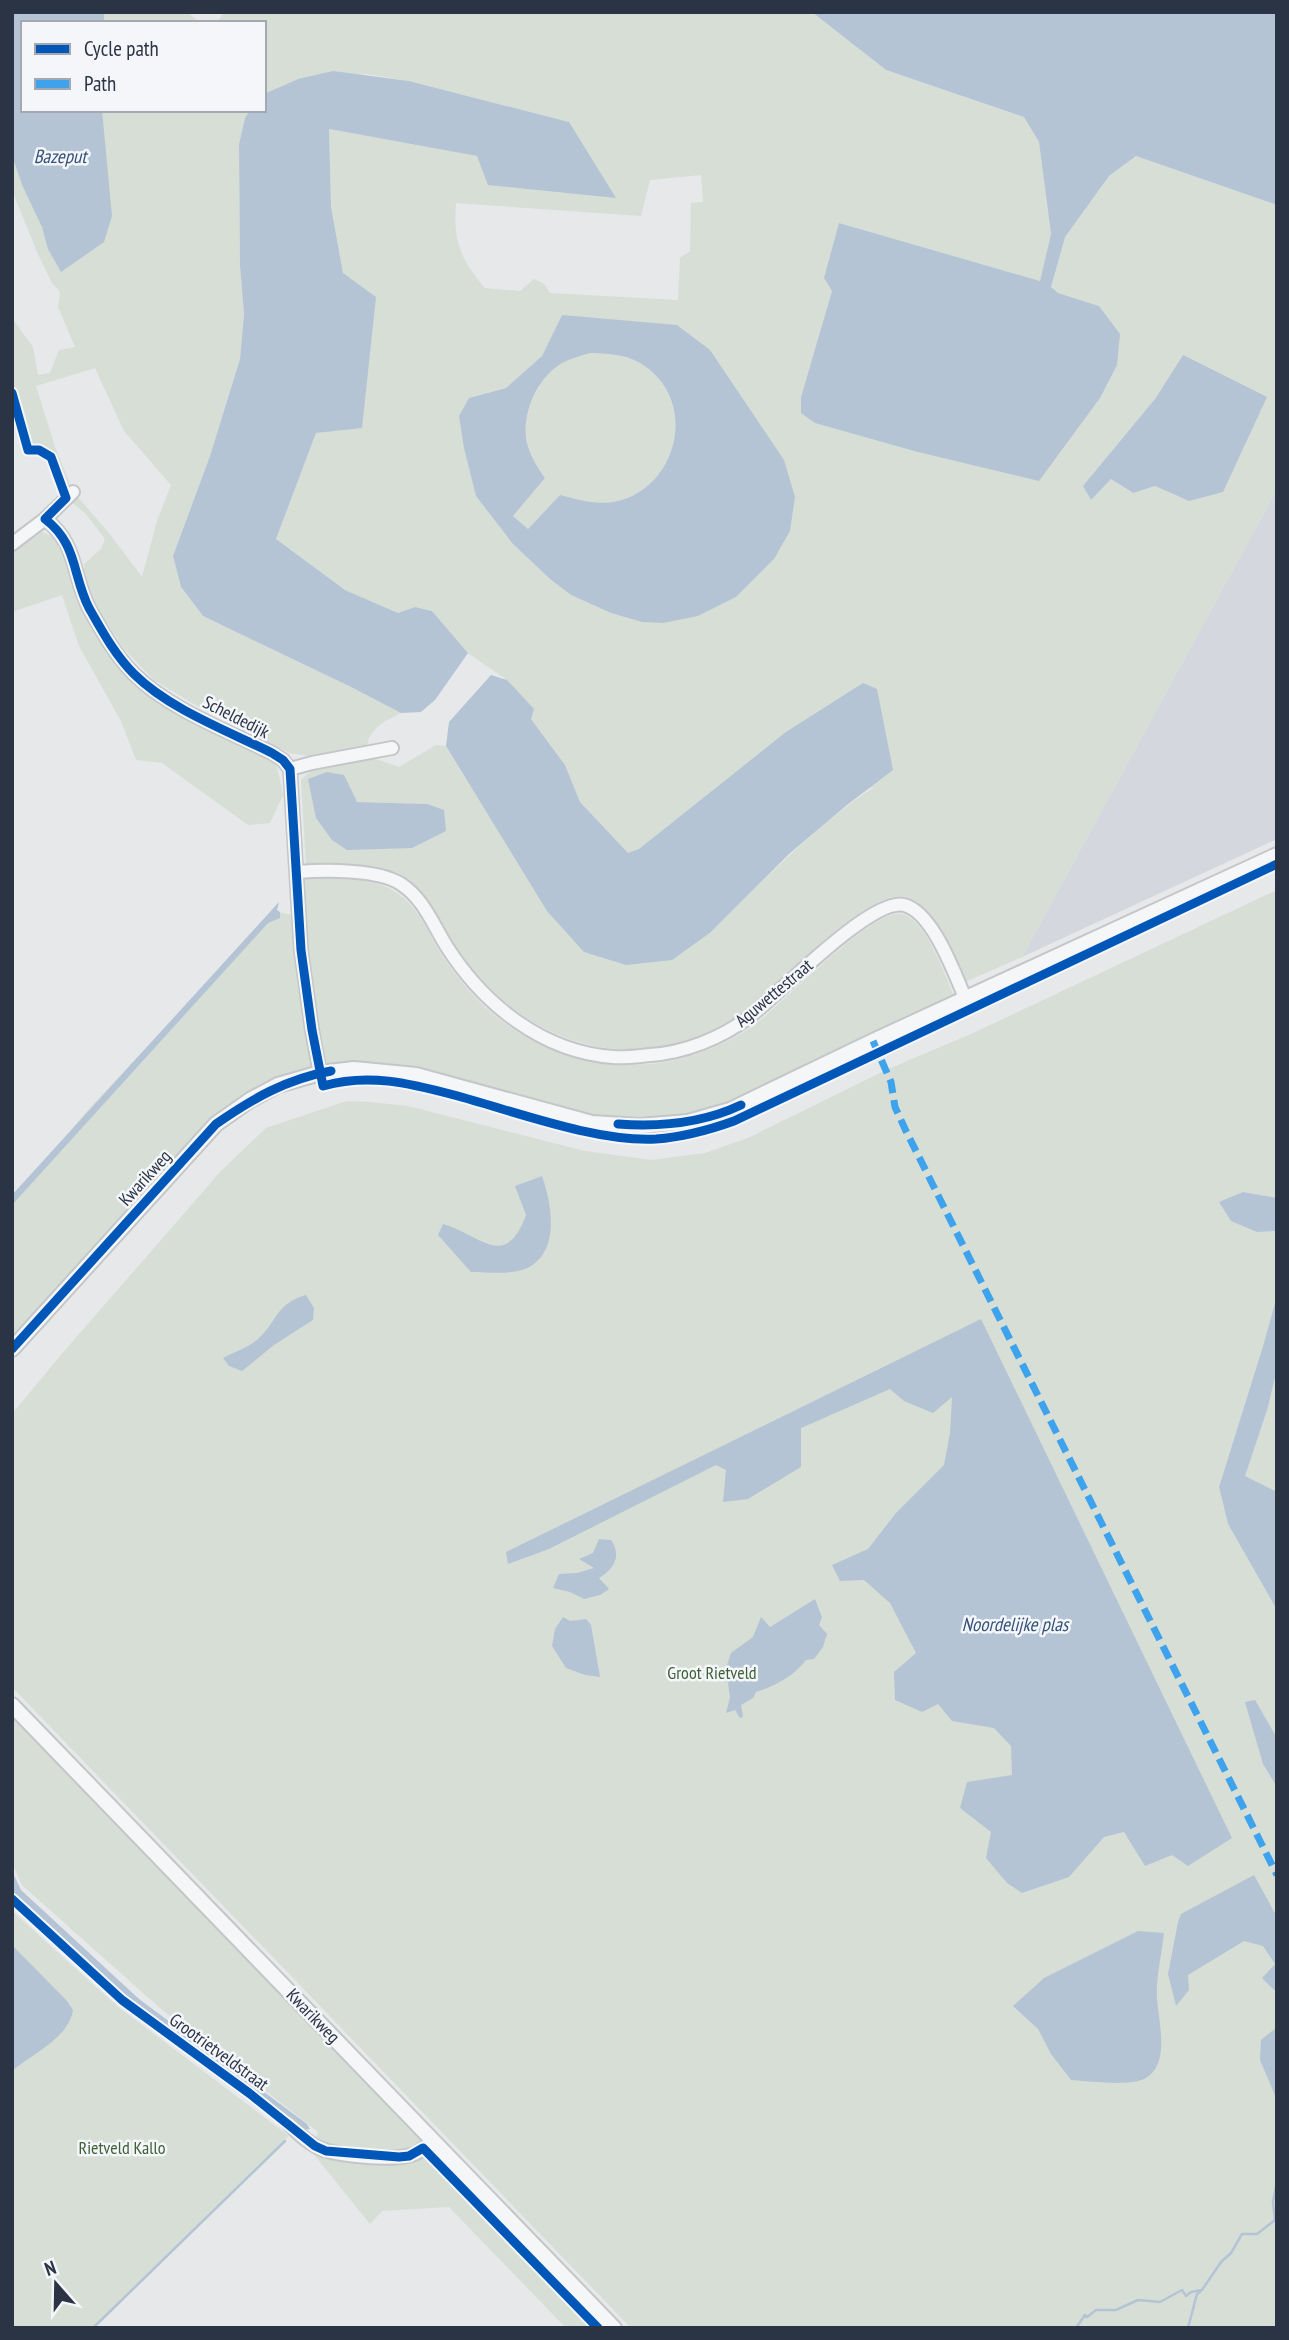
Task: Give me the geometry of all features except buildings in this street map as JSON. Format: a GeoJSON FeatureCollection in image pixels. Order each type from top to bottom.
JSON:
{"type":"FeatureCollection","features":[{"type":"Feature","properties":{"kind":"street"},"geometry":{"type":"LineString","coordinates":[[12,544],[45,519],[73,492]]}},
{"type":"Feature","properties":{"kind":"street","name":"Scheldedijk"},"geometry":{"type":"LineString","coordinates":[[45,519],[66,541],[86,602],[117,655],[132,673],[149,688],[188,711],[272,753],[290,769]]}},
{"type":"Feature","properties":{"kind":"street"},"geometry":{"type":"LineString","coordinates":[[392,748],[290,769],[302,950],[312,1030],[326,1072],[354,1069],[416,1075],[592,1123],[639,1126],[688,1122],[730,1110],[1277,855]]}},
{"type":"Feature","properties":{"kind":"street","name":"Aguwettestraat"},"geometry":{"type":"LineString","coordinates":[[297,872],[379,875],[400,883],[420,900],[446,946],[465,973],[493,1004],[524,1027],[562,1046],[614,1057],[659,1054],[705,1043],[747,1019],[823,951],[867,918],[892,904],[905,905],[929,925],[966,1000]]}},
{"type":"Feature","properties":{"kind":"street","name":"Kwarikweg"},"geometry":{"type":"LineString","coordinates":[[12,1349],[216,1124],[250,1100],[278,1085],[326,1072]]}},
{"type":"Feature","properties":{"kind":"street","name":"Kwarikweg"},"geometry":{"type":"LineString","coordinates":[[12,1705],[614,2328]]}},
{"type":"Feature","properties":{"kind":"street"},"geometry":{"type":"LineString","coordinates":[[289,2124],[304,2138],[326,2151],[364,2156],[409,2156],[433,2140]]}},
{"type":"Feature","properties":{"kind":"shaded area"},"geometry":{"type":"Polygon","coordinates":[[[1277,489],[1277,839],[1022,957],[1277,489]]]}},
{"type":"Feature","properties":{"kind":"green space"},"geometry":{"type":"Polygon","coordinates":[[[104,12],[187,12],[198,21],[104,21],[104,12]]]}},
{"type":"Feature","properties":{"kind":"green space"},"geometry":{"type":"Polygon","coordinates":[[[224,12],[812,12],[886,70],[1024,117],[1039,142],[1051,234],[1040,281],[839,223],[832,291],[801,397],[801,412],[816,423],[914,451],[1099,306],[1058,293],[1051,287],[1064,237],[1109,176],[1136,156],[1277,205],[1277,489],[1022,957],[965,982],[943,933],[926,910],[906,897],[889,898],[845,923],[757,1002],[722,1025],[691,1039],[659,1047],[597,1047],[542,1027],[516,1011],[493,991],[472,969],[454,944],[427,899],[404,877],[370,867],[306,866],[301,780],[307,774],[333,763],[352,760],[374,759],[399,767],[436,745],[446,746],[464,776],[711,932],[809,837],[874,787],[628,853],[580,802],[565,765],[531,719],[507,680],[468,653],[432,611],[415,607],[398,613],[345,590],[276,539],[316,433],[362,427],[343,273],[331,207],[329,129],[477,156],[569,122],[409,81],[366,74],[298,79],[266,93],[266,21],[218,21],[224,12]],[[701,175],[650,180],[641,216],[456,203],[457,239],[464,258],[485,288],[520,291],[534,279],[544,284],[550,293],[678,300],[680,258],[690,251],[691,203],[703,202],[701,175]],[[562,315],[542,356],[506,388],[469,398],[513,544],[571,595],[611,613],[642,622],[698,616],[736,597],[774,559],[710,350],[562,315]],[[1183,355],[1090,500],[1111,479],[1132,493],[1155,486],[1189,501],[1183,355]],[[357,802],[316,818],[427,804],[357,802]]]}},
{"type":"Feature","properties":{"kind":"green space"},"geometry":{"type":"Polygon","coordinates":[[[102,112],[249,112],[239,144],[240,266],[244,314],[240,359],[210,456],[173,556],[181,587],[203,616],[401,713],[374,730],[367,747],[309,756],[289,753],[192,703],[154,680],[124,649],[94,604],[84,573],[84,564],[101,549],[105,539],[86,514],[70,501],[76,495],[142,577],[157,521],[171,485],[124,431],[95,368],[36,386],[70,484],[65,485],[59,473],[27,437],[12,386],[12,318],[33,347],[38,375],[50,373],[59,350],[75,347],[58,307],[60,292],[52,283],[37,252],[12,190],[12,156],[61,272],[102,112]]]}},
{"type":"Feature","properties":{"kind":"green space"},"geometry":{"type":"Polygon","coordinates":[[[590,353],[633,359],[646,367],[662,383],[672,403],[675,424],[673,445],[665,464],[652,482],[635,495],[600,503],[560,495],[528,529],[513,516],[545,478],[527,443],[526,427],[530,405],[540,385],[555,368],[590,353]]]}},
{"type":"Feature","properties":{"kind":"green space"},"geometry":{"type":"Polygon","coordinates":[[[42,532],[58,539],[123,668],[219,730],[276,762],[283,795],[270,823],[248,825],[162,763],[136,760],[121,721],[79,646],[62,595],[12,612],[12,551],[42,532]]]}},
{"type":"Feature","properties":{"kind":"green space"},"geometry":{"type":"Polygon","coordinates":[[[304,877],[365,881],[397,893],[413,907],[446,961],[488,1009],[538,1044],[595,1062],[626,1065],[659,1063],[695,1055],[730,1040],[765,1017],[850,941],[871,925],[889,916],[902,914],[919,927],[934,950],[955,998],[727,1104],[687,1115],[639,1119],[593,1116],[417,1069],[354,1063],[319,1066],[247,1094],[211,1119],[12,1339],[12,1202],[86,1112],[274,911],[306,918],[304,877]]]}},
{"type":"Feature","properties":{"kind":"green space","name":"Groot Rietveld"},"geometry":{"type":"Polygon","coordinates":[[[1277,890],[1277,1198],[1243,1192],[1257,1232],[1277,1231],[1277,1296],[1219,1487],[1228,1524],[1277,1610],[1277,2328],[631,2328],[12,1687],[12,1414],[221,1171],[266,1128],[347,1101],[370,1102],[408,1106],[585,1151],[651,1160],[705,1153],[748,1138],[886,1070],[971,1034],[1277,890]]]}},
{"type":"Feature","properties":{"kind":"green space"},"geometry":{"type":"Polygon","coordinates":[[[1277,1369],[1275,1492],[1244,1476],[1268,1407],[1277,1369]]]}},
{"type":"Feature","properties":{"kind":"green space"},"geometry":{"type":"Polygon","coordinates":[[[12,1714],[604,2328],[566,2328],[449,2207],[382,2211],[370,2224],[311,2151],[318,2132],[161,2009],[22,1885],[12,1863],[12,1714]]]}},
{"type":"Feature","properties":{"kind":"green space","name":"Rietveld Kallo"},"geometry":{"type":"Polygon","coordinates":[[[12,1911],[117,2006],[289,2136],[93,2328],[12,2328],[12,1911]]]}},
{"type":"Feature","properties":{"kind":"water","name":"Bazeput"},"geometry":{"type":"Polygon","coordinates":[[[12,12],[104,12],[104,21],[21,21],[21,112],[102,112],[112,216],[104,242],[61,272],[48,249],[42,227],[12,156],[12,12]]]}},
{"type":"Feature","properties":{"kind":"water"},"geometry":{"type":"Polygon","coordinates":[[[812,12],[1277,12],[1277,205],[1136,156],[1109,176],[1065,237],[1051,287],[1058,293],[1099,306],[1120,334],[1117,365],[1100,398],[1039,481],[914,451],[815,423],[801,413],[801,397],[832,291],[824,278],[839,223],[1040,281],[1051,234],[1039,142],[1024,117],[886,70],[812,12]]]}},
{"type":"Feature","properties":{"kind":"water"},"geometry":{"type":"Polygon","coordinates":[[[333,71],[409,81],[569,122],[616,198],[488,185],[477,156],[329,129],[331,207],[343,273],[376,297],[362,428],[316,433],[276,539],[345,590],[398,613],[415,607],[432,611],[468,653],[435,700],[421,712],[401,713],[203,616],[181,587],[173,556],[210,456],[240,359],[244,314],[240,266],[239,144],[245,118],[249,112],[266,112],[266,93],[298,79],[333,71]]]}},
{"type":"Feature","properties":{"kind":"water"},"geometry":{"type":"Polygon","coordinates":[[[562,315],[677,325],[710,350],[784,460],[795,497],[790,531],[774,559],[736,597],[698,616],[663,623],[642,622],[611,613],[571,595],[513,544],[476,496],[459,416],[469,398],[506,388],[542,356],[562,315]],[[590,353],[573,358],[555,368],[540,385],[530,405],[526,427],[527,443],[545,478],[513,516],[528,529],[560,495],[606,503],[635,495],[652,482],[665,464],[673,445],[675,424],[672,403],[662,383],[646,367],[633,359],[590,353]]]}},
{"type":"Feature","properties":{"kind":"water"},"geometry":{"type":"Polygon","coordinates":[[[1183,355],[1267,397],[1223,492],[1189,501],[1155,486],[1133,493],[1111,479],[1091,500],[1083,486],[1155,399],[1183,355]]]}},
{"type":"Feature","properties":{"kind":"water"},"geometry":{"type":"Polygon","coordinates":[[[491,675],[507,680],[534,709],[531,719],[565,765],[580,802],[628,853],[639,849],[786,732],[863,683],[877,689],[893,770],[789,854],[711,932],[672,960],[626,965],[584,952],[547,911],[446,746],[449,722],[491,675]]]}},
{"type":"Feature","properties":{"kind":"water"},"geometry":{"type":"Polygon","coordinates":[[[327,772],[344,775],[357,802],[427,804],[444,810],[446,831],[412,848],[347,850],[332,840],[316,818],[308,779],[327,772]]]}},
{"type":"Feature","properties":{"kind":"water"},"geometry":{"type":"Polygon","coordinates":[[[279,902],[277,910],[280,912],[280,918],[268,923],[12,1205],[12,1195],[279,902]]]}},
{"type":"Feature","properties":{"kind":"water"},"geometry":{"type":"Polygon","coordinates":[[[542,1176],[551,1214],[549,1240],[536,1262],[525,1269],[505,1273],[471,1272],[438,1235],[443,1224],[490,1245],[500,1246],[509,1242],[518,1232],[526,1215],[515,1186],[542,1176]]]}},
{"type":"Feature","properties":{"kind":"water"},"geometry":{"type":"Polygon","coordinates":[[[1243,1192],[1277,1198],[1277,1231],[1257,1232],[1231,1221],[1219,1202],[1243,1192]]]}},
{"type":"Feature","properties":{"kind":"water"},"geometry":{"type":"Polygon","coordinates":[[[306,1295],[314,1308],[313,1320],[274,1345],[242,1371],[229,1366],[223,1358],[254,1342],[265,1332],[282,1308],[306,1295]]]}},
{"type":"Feature","properties":{"kind":"water"},"geometry":{"type":"Polygon","coordinates":[[[1277,1296],[1277,1369],[1268,1407],[1245,1476],[1277,1492],[1277,1610],[1228,1524],[1219,1487],[1277,1296]]]}},
{"type":"Feature","properties":{"kind":"water","name":"Noordelijke plas"},"geometry":{"type":"Polygon","coordinates":[[[981,1319],[1232,1838],[1188,1866],[1172,1855],[1145,1866],[1124,1832],[1104,1837],[1069,1877],[1022,1893],[1007,1883],[986,1858],[991,1832],[960,1808],[967,1782],[1012,1775],[1011,1746],[994,1728],[952,1721],[938,1704],[922,1712],[895,1700],[894,1672],[916,1653],[890,1603],[864,1580],[840,1581],[832,1565],[868,1549],[896,1513],[944,1465],[950,1433],[952,1397],[933,1413],[904,1401],[890,1389],[801,1428],[801,1467],[748,1499],[723,1502],[726,1470],[716,1465],[549,1549],[508,1564],[506,1552],[981,1319]]]}},
{"type":"Feature","properties":{"kind":"water"},"geometry":{"type":"Polygon","coordinates":[[[599,1539],[611,1540],[616,1551],[615,1562],[609,1571],[599,1578],[609,1589],[600,1595],[584,1599],[553,1588],[559,1574],[594,1568],[579,1559],[593,1553],[599,1539]]]}},
{"type":"Feature","properties":{"kind":"water"},"geometry":{"type":"Polygon","coordinates":[[[815,1599],[822,1617],[819,1625],[827,1634],[823,1647],[814,1659],[806,1660],[784,1680],[756,1692],[753,1698],[741,1705],[743,1717],[740,1718],[735,1710],[726,1713],[730,1697],[726,1668],[731,1653],[753,1637],[761,1617],[770,1627],[815,1599]]]}},
{"type":"Feature","properties":{"kind":"water"},"geometry":{"type":"Polygon","coordinates":[[[563,1617],[570,1621],[586,1619],[591,1625],[600,1677],[566,1668],[552,1646],[555,1629],[563,1617]]]}},
{"type":"Feature","properties":{"kind":"water"},"geometry":{"type":"Polygon","coordinates":[[[1255,1700],[1277,1738],[1277,1787],[1263,1764],[1245,1702],[1255,1700]]]}},
{"type":"Feature","properties":{"kind":"water"},"geometry":{"type":"Polygon","coordinates":[[[12,1871],[21,1890],[139,1999],[307,2124],[310,2129],[300,2128],[132,2003],[12,1892],[12,1871]]]}},
{"type":"Feature","properties":{"kind":"water"},"geometry":{"type":"Polygon","coordinates":[[[1254,1875],[1277,1917],[1277,1990],[1262,1978],[1275,1964],[1263,1946],[1244,1941],[1188,1975],[1189,1990],[1176,2006],[1168,1974],[1181,1914],[1254,1875]]]}},
{"type":"Feature","properties":{"kind":"water"},"geometry":{"type":"Polygon","coordinates":[[[1138,1931],[1164,1933],[1157,1989],[1161,2052],[1154,2071],[1146,2078],[1130,2082],[1071,2080],[1051,2054],[1038,2029],[1013,2006],[1044,1978],[1138,1931]]]}},
{"type":"Feature","properties":{"kind":"water"},"geometry":{"type":"Polygon","coordinates":[[[12,1945],[73,2010],[70,2020],[57,2037],[12,2071],[12,1945]]]}},
{"type":"Feature","properties":{"kind":"water"},"geometry":{"type":"Polygon","coordinates":[[[1277,2027],[1277,2100],[1260,2060],[1261,2040],[1277,2027]]]}},
{"type":"Feature","properties":{"kind":"waterway"},"geometry":{"type":"LineString","coordinates":[[93,2328],[285,2141]]}},
{"type":"Feature","properties":{"kind":"waterway"},"geometry":{"type":"LineString","coordinates":[[1076,2328],[1085,2315],[1087,2317],[1096,2310],[1116,2310],[1138,2300],[1160,2302],[1182,2290],[1186,2296],[1202,2290],[1242,2234],[1257,2234],[1275,2220],[1273,2202],[1277,2180]]}},
{"type":"Feature","properties":{"kind":"waterway"},"geometry":{"type":"LineString","coordinates":[[1188,2328],[1197,2294],[1200,2292]]}},
{"type":"Feature","properties":{"kind":"marked path"},"geometry":{"type":"LineString","coordinates":[[873,1041],[891,1082],[895,1107],[906,1131],[1277,1875]]}},
{"type":"Feature","properties":{"kind":"cycle path"},"geometry":{"type":"LineString","coordinates":[[12,393],[28,450],[39,450],[51,457],[66,498],[45,519],[56,529],[69,549],[89,608],[121,659],[148,687],[164,698],[272,753],[290,769],[301,950],[323,1086],[356,1080],[405,1083],[607,1136],[656,1139],[696,1133],[734,1121],[1277,864]]}},
{"type":"Feature","properties":{"kind":"cycle path"},"geometry":{"type":"LineString","coordinates":[[12,1349],[216,1124],[270,1091],[299,1079],[331,1071]]}},
{"type":"Feature","properties":{"kind":"cycle path"},"geometry":{"type":"LineString","coordinates":[[618,1124],[649,1125],[696,1120],[741,1105]]}},
{"type":"Feature","properties":{"kind":"cycle path","name":"Grootrietveldstraat"},"geometry":{"type":"LineString","coordinates":[[12,1899],[122,2000],[249,2093],[315,2146],[326,2151],[399,2157],[409,2156],[423,2148],[598,2328]]}}]}
